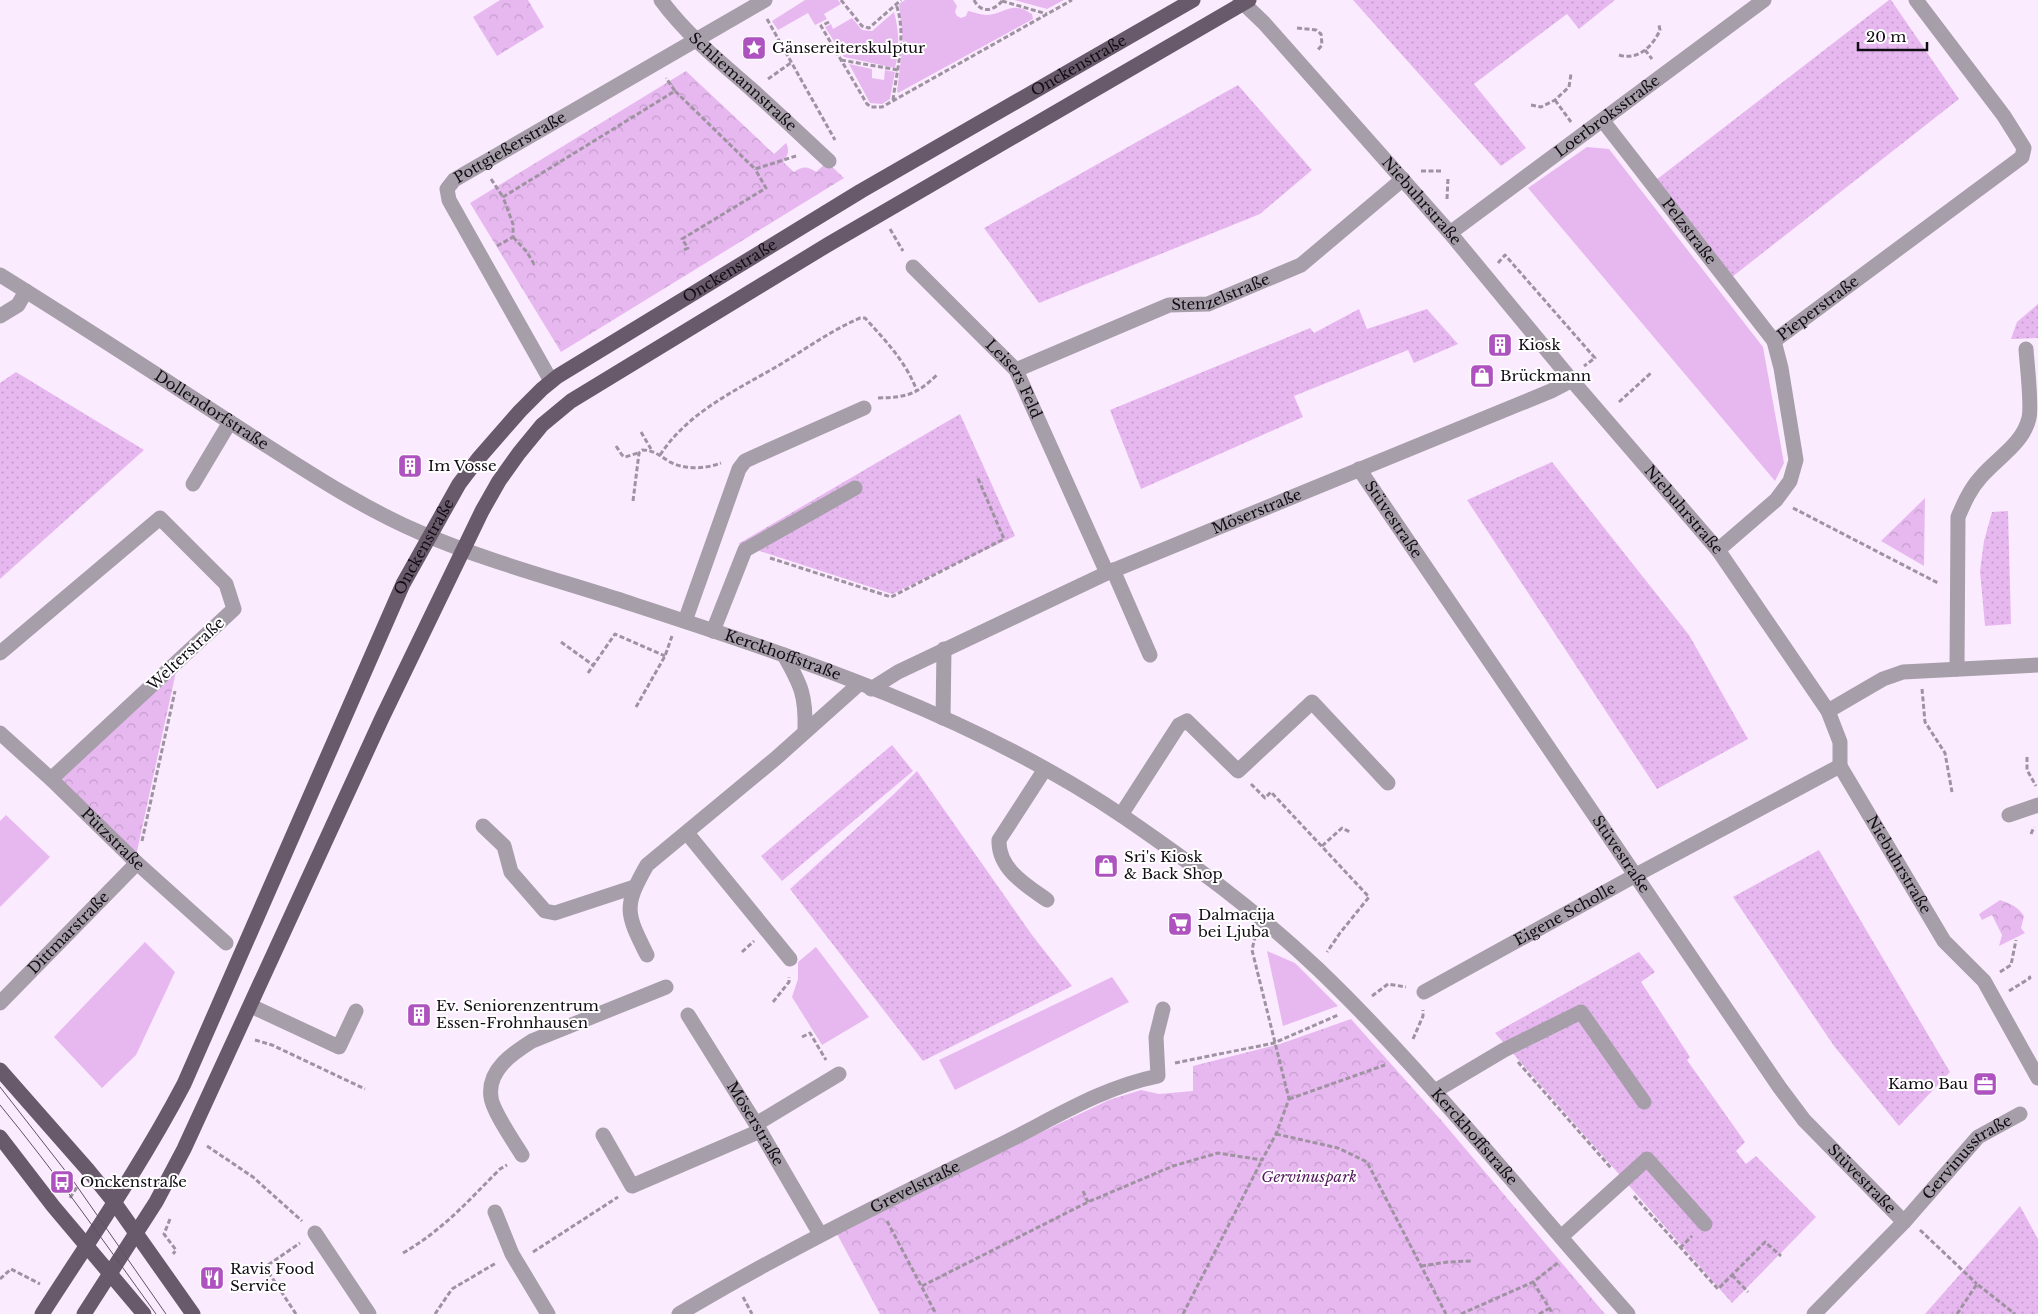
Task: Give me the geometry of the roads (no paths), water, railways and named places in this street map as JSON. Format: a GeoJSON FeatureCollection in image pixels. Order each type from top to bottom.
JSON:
{"type":"FeatureCollection","features":[{"type":"Feature","properties":{"kind":"main road","name":"Onckenstraße"},"geometry":{"type":"LineString","coordinates":[[42,1314],[132,1177],[160,1131],[184,1084],[390,613],[428,536],[459,484],[520,411],[551,381],[813,220],[1193,0]]}},
{"type":"Feature","properties":{"kind":"main road","name":"Onckenstraße"},"geometry":{"type":"LineString","coordinates":[[84,1314],[156,1202],[184,1149],[382,718],[462,550],[499,481],[542,425],[571,401],[880,213],[1244,1]]}},
{"type":"Feature","properties":{"kind":"main road"},"geometry":{"type":"LineString","coordinates":[[0,1070],[114,1202],[193,1314]]}},
{"type":"Feature","properties":{"kind":"main road"},"geometry":{"type":"LineString","coordinates":[[0,1138],[144,1314]]}},
{"type":"Feature","properties":{"kind":"street","name":"Schliemannstraße"},"geometry":{"type":"LineString","coordinates":[[661,0],[676,21],[694,40],[752,89],[823,156]]}},
{"type":"Feature","properties":{"kind":"street","name":"Loerbroksstraße"},"geometry":{"type":"LineString","coordinates":[[1450,233],[1764,0]]}},
{"type":"Feature","properties":{"kind":"street","name":"Pieperstraße"},"geometry":{"type":"LineString","coordinates":[[1718,550],[1776,500],[1790,481],[1796,460],[1781,368],[1774,342],[2022,156],[2024,148],[2004,116],[1916,0]]}},
{"type":"Feature","properties":{"kind":"street","name":"Niebuhrstraße"},"geometry":{"type":"LineString","coordinates":[[1244,1],[1450,233],[1570,378],[1718,550],[1828,711],[1840,742],[1840,766],[1944,941],[1984,982],[2038,1078]]}},
{"type":"Feature","properties":{"kind":"street","name":"Pottgießerstraße"},"geometry":{"type":"LineString","coordinates":[[551,381],[482,255],[449,200],[447,189],[454,180],[762,2]]}},
{"type":"Feature","properties":{"kind":"street","name":"Pelzstraße"},"geometry":{"type":"LineString","coordinates":[[1603,121],[1774,342]]}},
{"type":"Feature","properties":{"kind":"street","name":"Stenzelstraße"},"geometry":{"type":"LineString","coordinates":[[1016,370],[1168,305],[1208,304],[1301,265],[1403,179]]}},
{"type":"Feature","properties":{"kind":"street","name":"Leisers Feld"},"geometry":{"type":"LineString","coordinates":[[913,267],[1016,370],[1150,656]]}},
{"type":"Feature","properties":{"kind":"street","name":"Dollendorfstraße"},"geometry":{"type":"LineString","coordinates":[[0,275],[321,481],[379,514],[428,536]]}},
{"type":"Feature","properties":{"kind":"street"},"geometry":{"type":"LineString","coordinates":[[0,316],[18,305],[26,291]]}},
{"type":"Feature","properties":{"kind":"street"},"geometry":{"type":"LineString","coordinates":[[1957,669],[1958,517],[1967,496],[1981,477],[2013,446],[2032,431],[2026,349]]}},
{"type":"Feature","properties":{"kind":"street","name":"Möserstraße"},"geometry":{"type":"LineString","coordinates":[[647,955],[629,914],[630,900],[634,887],[647,865],[775,759],[805,730],[865,686],[1110,571],[1551,391],[1570,378]]}},
{"type":"Feature","properties":{"kind":"street"},"geometry":{"type":"LineString","coordinates":[[682,620],[742,464],[758,454],[864,408]]}},
{"type":"Feature","properties":{"kind":"street"},"geometry":{"type":"LineString","coordinates":[[193,484],[230,422]]}},
{"type":"Feature","properties":{"kind":"street","name":"Stüvestraße"},"geometry":{"type":"LineString","coordinates":[[1359,469],[1780,1088],[1804,1120],[1906,1220]]}},
{"type":"Feature","properties":{"kind":"street"},"geometry":{"type":"LineString","coordinates":[[713,631],[745,550],[855,488]]}},
{"type":"Feature","properties":{"kind":"street","name":"Welterstraße"},"geometry":{"type":"LineString","coordinates":[[0,652],[160,518],[226,584],[234,609],[51,779]]}},
{"type":"Feature","properties":{"kind":"street","name":"Kerckhoffstraße"},"geometry":{"type":"LineString","coordinates":[[428,536],[462,550],[682,620],[784,655],[865,686],[942,718],[1045,769],[1121,815],[1174,851],[1258,916],[1314,965],[1357,1007],[1435,1091],[1628,1314]]}},
{"type":"Feature","properties":{"kind":"street"},"geometry":{"type":"LineString","coordinates":[[942,718],[944,649]]}},
{"type":"Feature","properties":{"kind":"street"},"geometry":{"type":"LineString","coordinates":[[784,655],[800,683],[806,706],[805,730]]}},
{"type":"Feature","properties":{"kind":"street"},"geometry":{"type":"LineString","coordinates":[[1828,711],[1883,679],[1903,672],[2038,665]]}},
{"type":"Feature","properties":{"kind":"street"},"geometry":{"type":"LineString","coordinates":[[1121,815],[1179,725],[1187,722],[1238,771],[1312,702],[1388,783]]}},
{"type":"Feature","properties":{"kind":"street","name":"Pützstraße"},"geometry":{"type":"LineString","coordinates":[[0,734],[51,779],[137,863],[226,943]]}},
{"type":"Feature","properties":{"kind":"street","name":"Eigene Scholle"},"geometry":{"type":"LineString","coordinates":[[1424,992],[1636,875],[1840,766]]}},
{"type":"Feature","properties":{"kind":"street"},"geometry":{"type":"LineString","coordinates":[[1045,769],[999,840],[998,850],[1018,880],[1047,900]]}},
{"type":"Feature","properties":{"kind":"street"},"geometry":{"type":"LineString","coordinates":[[2009,815],[2038,805]]}},
{"type":"Feature","properties":{"kind":"street"},"geometry":{"type":"LineString","coordinates":[[483,826],[504,846],[511,872],[545,911],[555,913],[634,887]]}},
{"type":"Feature","properties":{"kind":"street"},"geometry":{"type":"LineString","coordinates":[[687,832],[790,959]]}},
{"type":"Feature","properties":{"kind":"street","name":"Dittmarstraße"},"geometry":{"type":"LineString","coordinates":[[0,1003],[137,863]]}},
{"type":"Feature","properties":{"kind":"street"},"geometry":{"type":"LineString","coordinates":[[522,1155],[491,1096],[492,1084],[497,1069],[513,1053],[532,1041],[666,987]]}},
{"type":"Feature","properties":{"kind":"street"},"geometry":{"type":"LineString","coordinates":[[251,1006],[339,1047],[356,1011]]}},
{"type":"Feature","properties":{"kind":"street","name":"Grevelstraße"},"geometry":{"type":"LineString","coordinates":[[679,1314],[820,1234],[1105,1091],[1158,1071],[1156,1037],[1163,1009]]}},
{"type":"Feature","properties":{"kind":"street"},"geometry":{"type":"LineString","coordinates":[[1435,1091],[1504,1050],[1581,1012],[1644,1102]]}},
{"type":"Feature","properties":{"kind":"street","name":"Möserstraße"},"geometry":{"type":"LineString","coordinates":[[688,1015],[758,1128],[820,1234]]}},
{"type":"Feature","properties":{"kind":"street"},"geometry":{"type":"LineString","coordinates":[[603,1135],[632,1186],[758,1128],[837,1075]]}},
{"type":"Feature","properties":{"kind":"street","name":"Gervinusstraße"},"geometry":{"type":"LineString","coordinates":[[1814,1314],[1906,1220],[1978,1137],[2020,1114]]}},
{"type":"Feature","properties":{"kind":"street"},"geometry":{"type":"LineString","coordinates":[[1561,1237],[1647,1159],[1706,1224]]}},
{"type":"Feature","properties":{"kind":"street"},"geometry":{"type":"LineString","coordinates":[[495,1212],[514,1258],[548,1314]]}},
{"type":"Feature","properties":{"kind":"street"},"geometry":{"type":"LineString","coordinates":[[315,1234],[369,1314]]}},
{"type":"Feature","properties":{"kind":"tram line"},"geometry":{"type":"LineString","coordinates":[[0,1087],[74,1182],[166,1314]]}},
{"type":"Feature","properties":{"kind":"tram line"},"geometry":{"type":"LineString","coordinates":[[0,1105],[99,1234],[156,1314]]}},
{"type":"Feature","properties":{"kind":"place","name":"Gänsereiterskulptur"},"geometry":{"type":"Point","coordinates":[754,48]}},
{"type":"Feature","properties":{"kind":"place","name":"Kiosk"},"geometry":{"type":"Point","coordinates":[1500,345]}},
{"type":"Feature","properties":{"kind":"place","name":"Brückmann"},"geometry":{"type":"Point","coordinates":[1482,376]}},
{"type":"Feature","properties":{"kind":"place","name":"Im Vosse"},"geometry":{"type":"Point","coordinates":[410,466]}},
{"type":"Feature","properties":{"kind":"place","name":"Sri's Kiosk & Back Shop"},"geometry":{"type":"Point","coordinates":[1106,866]}},
{"type":"Feature","properties":{"kind":"place","name":"Dalmacija bei Ljuba"},"geometry":{"type":"Point","coordinates":[1180,924]}},
{"type":"Feature","properties":{"kind":"place","name":"Ev. Seniorenzentrum Essen-Frohnhausen"},"geometry":{"type":"Point","coordinates":[419,1015]}},
{"type":"Feature","properties":{"kind":"place","name":"Kamo Bau"},"geometry":{"type":"Point","coordinates":[1985,1084]}},
{"type":"Feature","properties":{"kind":"place","name":"Onckenstraße"},"geometry":{"type":"Point","coordinates":[62,1182]}},
{"type":"Feature","properties":{"kind":"place","name":"Ravis Food Service"},"geometry":{"type":"Point","coordinates":[212,1278]}},
{"type":"Feature","properties":{"kind":"park label","name":"Gervinuspark"},"geometry":{"type":"Point","coordinates":[1309,1177]}}]}
